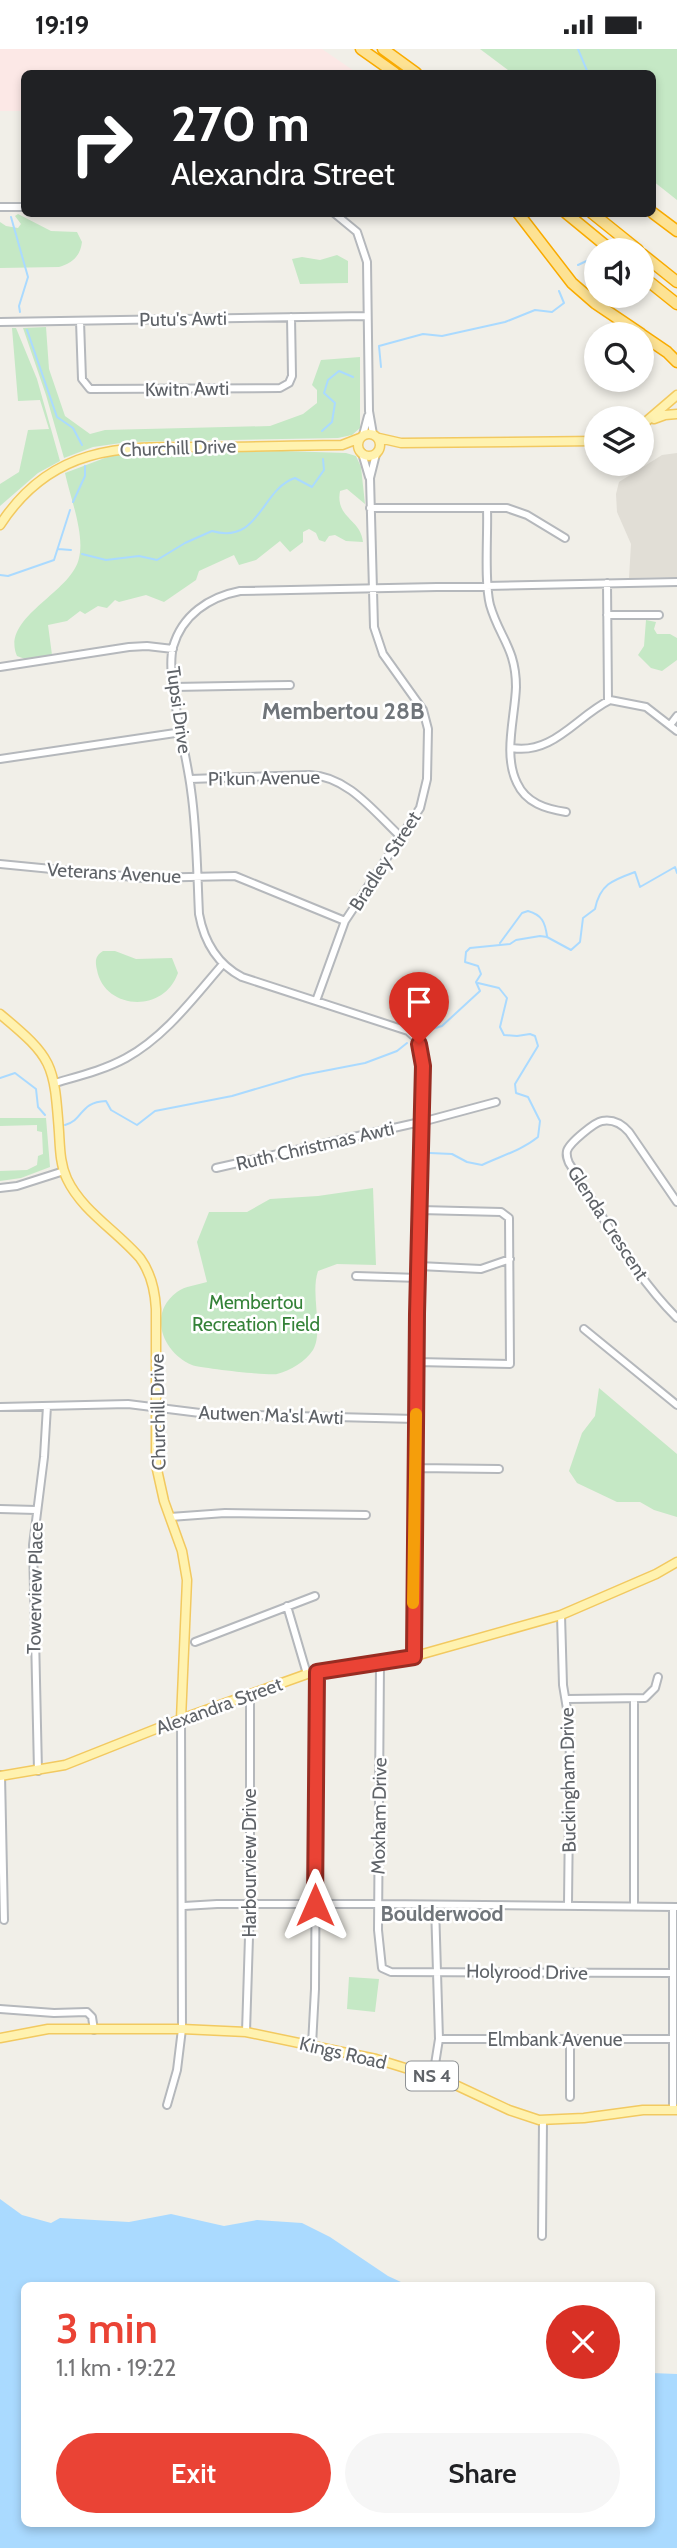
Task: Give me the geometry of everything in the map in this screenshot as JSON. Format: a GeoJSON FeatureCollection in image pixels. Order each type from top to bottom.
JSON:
{"type":"FeatureCollection","features":[{"type":"Feature","properties":{"kind":"highway"},"geometry":{"type":"LineString","coordinates":[[361,49],[391,70]]}},
{"type":"Feature","properties":{"kind":"highway"},"geometry":{"type":"LineString","coordinates":[[383,49],[412,70]]}},
{"type":"Feature","properties":{"kind":"highway"},"geometry":{"type":"LineString","coordinates":[[656,215],[677,231]]}},
{"type":"Feature","properties":{"kind":"highway"},"geometry":{"type":"LineString","coordinates":[[521,217],[572,283],[623,322]]}},
{"type":"Feature","properties":{"kind":"highway"},"geometry":{"type":"LineString","coordinates":[[571,217],[596,238]]}},
{"type":"Feature","properties":{"kind":"highway"},"geometry":{"type":"LineString","coordinates":[[597,217],[623,238]]}},
{"type":"Feature","properties":{"kind":"highway"},"geometry":{"type":"LineString","coordinates":[[654,264],[677,282]]}},
{"type":"Feature","properties":{"kind":"highway"},"geometry":{"type":"LineString","coordinates":[[654,286],[677,304]]}},
{"type":"Feature","properties":{"kind":"highway"},"geometry":{"type":"LineString","coordinates":[[654,343],[677,362]]}},
{"type":"Feature","properties":{"kind":"main road"},"geometry":{"type":"LineString","coordinates":[[654,415],[677,395]]}},
{"type":"Feature","properties":{"kind":"main road"},"geometry":{"type":"LineString","coordinates":[[654,420],[677,414]]}},
{"type":"Feature","properties":{"kind":"main road"},"geometry":{"type":"LineString","coordinates":[[376,436],[378,451]]}},
{"type":"Feature","properties":{"kind":"main road"},"geometry":{"type":"LineString","coordinates":[[401,443],[369,456],[361,452],[358,445],[362,437],[376,436],[401,443],[584,441]]}},
{"type":"Feature","properties":{"kind":"main road","name":"Churchill Drive"},"geometry":{"type":"LineString","coordinates":[[342,445],[362,437]]}},
{"type":"Feature","properties":{"kind":"main road","name":"Churchill Drive"},"geometry":{"type":"LineString","coordinates":[[0,525],[20,499],[38,482],[63,466],[95,453],[156,446],[342,445],[361,452]]}},
{"type":"Feature","properties":{"kind":"main road","name":"Churchill Drive"},"geometry":{"type":"LineString","coordinates":[[0,1014],[38,1047],[49,1064],[55,1083],[64,1171],[76,1194],[135,1253],[150,1275],[156,1309],[156,1465],[160,1487],[183,1551],[187,1580],[181,1719]]}},
{"type":"Feature","properties":{"kind":"main road","name":"Alexandra Street"},"geometry":{"type":"LineString","coordinates":[[0,1776],[65,1765],[181,1719],[307,1674],[414,1657],[561,1615],[656,1574],[677,1562]]}},
{"type":"Feature","properties":{"kind":"main road","name":"Kings Road"},"geometry":{"type":"LineString","coordinates":[[0,2038],[48,2029],[246,2032],[376,2059],[461,2086],[509,2110],[538,2120],[675,2109]]}},
{"type":"Feature","properties":{"kind":"street"},"geometry":{"type":"LineString","coordinates":[[0,207],[21,207]]}},
{"type":"Feature","properties":{"kind":"street"},"geometry":{"type":"LineString","coordinates":[[339,217],[357,232],[367,262],[369,411],[376,436]]}},
{"type":"Feature","properties":{"kind":"street","name":"Putu's Awti"},"geometry":{"type":"LineString","coordinates":[[0,322],[367,316]]}},
{"type":"Feature","properties":{"kind":"street","name":"Kwitn Awti"},"geometry":{"type":"LineString","coordinates":[[80,321],[82,379],[90,389],[280,388],[289,383],[292,376],[290,317]]}},
{"type":"Feature","properties":{"kind":"street"},"geometry":{"type":"LineString","coordinates":[[362,437],[369,411]]}},
{"type":"Feature","properties":{"kind":"street","name":"Bradley Street"},"geometry":{"type":"LineString","coordinates":[[316,1001],[345,921],[424,798],[428,779],[428,729],[418,701],[379,644],[373,622],[370,478],[378,451]]}},
{"type":"Feature","properties":{"kind":"street","name":"Bradley Street"},"geometry":{"type":"LineString","coordinates":[[361,452],[370,478]]}},
{"type":"Feature","properties":{"kind":"street"},"geometry":{"type":"LineString","coordinates":[[370,508],[507,508],[521,512],[565,538]]}},
{"type":"Feature","properties":{"kind":"street"},"geometry":{"type":"LineString","coordinates":[[487,508],[488,586],[491,608],[509,645],[515,670],[512,769],[522,792],[543,807],[566,812]]}},
{"type":"Feature","properties":{"kind":"street","name":"Tupsi Drive"},"geometry":{"type":"LineString","coordinates":[[422,1121],[422,1058],[415,1037],[402,1028],[249,979],[223,964],[209,946],[199,914],[190,779],[174,687],[173,649],[183,625],[205,603],[224,594],[247,591],[677,582]]}},
{"type":"Feature","properties":{"kind":"street"},"geometry":{"type":"LineString","coordinates":[[607,583],[608,701]]}},
{"type":"Feature","properties":{"kind":"street"},"geometry":{"type":"LineString","coordinates":[[607,615],[659,615]]}},
{"type":"Feature","properties":{"kind":"street"},"geometry":{"type":"LineString","coordinates":[[0,667],[130,647],[173,649]]}},
{"type":"Feature","properties":{"kind":"street"},"geometry":{"type":"LineString","coordinates":[[174,687],[290,685]]}},
{"type":"Feature","properties":{"kind":"street"},"geometry":{"type":"LineString","coordinates":[[512,748],[528,749],[550,741],[608,701],[643,706],[677,731]]}},
{"type":"Feature","properties":{"kind":"street"},"geometry":{"type":"LineString","coordinates":[[670,725],[677,716]]}},
{"type":"Feature","properties":{"kind":"street"},"geometry":{"type":"LineString","coordinates":[[0,759],[181,732]]}},
{"type":"Feature","properties":{"kind":"street","name":"Pi'kun Avenue"},"geometry":{"type":"LineString","coordinates":[[190,779],[310,775],[327,777],[348,788],[401,837]]}},
{"type":"Feature","properties":{"kind":"street","name":"Veterans Avenue"},"geometry":{"type":"LineString","coordinates":[[0,864],[144,878],[230,876],[244,879],[345,921]]}},
{"type":"Feature","properties":{"kind":"street"},"geometry":{"type":"LineString","coordinates":[[55,1083],[115,1063],[140,1050],[164,1030],[223,964]]}},
{"type":"Feature","properties":{"kind":"street","name":"Ruth Christmas Awti"},"geometry":{"type":"LineString","coordinates":[[216,1168],[496,1102]]}},
{"type":"Feature","properties":{"kind":"street"},"geometry":{"type":"LineString","coordinates":[[414,1657],[422,1121]]}},
{"type":"Feature","properties":{"kind":"street","name":"Glenda Crescent"},"geometry":{"type":"LineString","coordinates":[[669,1191],[627,1130],[616,1122],[598,1122],[569,1146],[567,1159],[629,1259],[653,1293],[677,1318]]}},
{"type":"Feature","properties":{"kind":"street"},"geometry":{"type":"LineString","coordinates":[[0,1188],[16,1186],[64,1171]]}},
{"type":"Feature","properties":{"kind":"street"},"geometry":{"type":"LineString","coordinates":[[677,1185],[669,1191],[677,1202]]}},
{"type":"Feature","properties":{"kind":"street"},"geometry":{"type":"LineString","coordinates":[[417,1362],[510,1364],[511,1221],[504,1213],[420,1210]]}},
{"type":"Feature","properties":{"kind":"street"},"geometry":{"type":"LineString","coordinates":[[419,1266],[481,1269],[510,1259]]}},
{"type":"Feature","properties":{"kind":"street"},"geometry":{"type":"LineString","coordinates":[[356,1276],[419,1277]]}},
{"type":"Feature","properties":{"kind":"street"},"geometry":{"type":"LineString","coordinates":[[584,1329],[677,1405]]}},
{"type":"Feature","properties":{"kind":"street","name":"Autwen Ma'sl Awti"},"geometry":{"type":"LineString","coordinates":[[0,1407],[128,1404],[208,1414],[416,1419]]}},
{"type":"Feature","properties":{"kind":"street","name":"Towerview Place"},"geometry":{"type":"LineString","coordinates":[[38,1771],[33,1562],[47,1406]]}},
{"type":"Feature","properties":{"kind":"street"},"geometry":{"type":"LineString","coordinates":[[416,1468],[499,1469]]}},
{"type":"Feature","properties":{"kind":"street"},"geometry":{"type":"LineString","coordinates":[[0,1509],[36,1510]]}},
{"type":"Feature","properties":{"kind":"street"},"geometry":{"type":"LineString","coordinates":[[170,1517],[225,1513],[366,1515]]}},
{"type":"Feature","properties":{"kind":"street"},"geometry":{"type":"LineString","coordinates":[[195,1642],[315,1596]]}},
{"type":"Feature","properties":{"kind":"street"},"geometry":{"type":"LineString","coordinates":[[287,1606],[307,1674]]}},
{"type":"Feature","properties":{"kind":"street","name":"Buckingham Drive"},"geometry":{"type":"LineString","coordinates":[[561,1615],[563,1685],[570,1735],[568,1905]]}},
{"type":"Feature","properties":{"kind":"street","name":"Moxham Drive"},"geometry":{"type":"LineString","coordinates":[[380,1663],[378,1930],[383,1968]]}},
{"type":"Feature","properties":{"kind":"street"},"geometry":{"type":"LineString","coordinates":[[312,2045],[317,1672]]}},
{"type":"Feature","properties":{"kind":"street"},"geometry":{"type":"LineString","coordinates":[[567,1699],[634,1699],[650,1695],[657,1686],[658,1677]]}},
{"type":"Feature","properties":{"kind":"street","name":"Harbourview Drive"},"geometry":{"type":"LineString","coordinates":[[246,2032],[250,1905],[250,1694]]}},
{"type":"Feature","properties":{"kind":"street"},"geometry":{"type":"LineString","coordinates":[[634,1699],[634,1906]]}},
{"type":"Feature","properties":{"kind":"street","name":"Churchill Drive"},"geometry":{"type":"LineString","coordinates":[[167,2105],[177,2070],[183,2029],[181,1719]]}},
{"type":"Feature","properties":{"kind":"street"},"geometry":{"type":"LineString","coordinates":[[0,1776],[4,1920]]}},
{"type":"Feature","properties":{"kind":"street"},"geometry":{"type":"LineString","coordinates":[[184,1906],[379,1904],[675,1907],[671,2039],[675,2109]]}},
{"type":"Feature","properties":{"kind":"street"},"geometry":{"type":"LineString","coordinates":[[433,2077],[439,2039],[435,1905]]}},
{"type":"Feature","properties":{"kind":"street","name":"Holyrood Drive"},"geometry":{"type":"LineString","coordinates":[[383,1968],[391,1972],[673,1973]]}},
{"type":"Feature","properties":{"kind":"street"},"geometry":{"type":"LineString","coordinates":[[0,2009],[42,2013],[85,2011],[92,2017],[94,2030]]}},
{"type":"Feature","properties":{"kind":"street","name":"Elmbank Avenue"},"geometry":{"type":"LineString","coordinates":[[439,2039],[671,2039]]}},
{"type":"Feature","properties":{"kind":"street"},"geometry":{"type":"LineString","coordinates":[[569,2040],[570,2097]]}},
{"type":"Feature","properties":{"kind":"street"},"geometry":{"type":"LineString","coordinates":[[542,2236],[543,2120]]}},
{"type":"Feature","properties":{"kind":"shaded area"},"geometry":{"type":"Polygon","coordinates":[[[0,49],[322,49],[353,70],[21,70],[21,111],[0,111],[0,49]]]}},
{"type":"Feature","properties":{"kind":"shaded area"},"geometry":{"type":"Polygon","coordinates":[[[677,453],[677,577],[629,578],[631,544],[617,512],[616,494],[619,482],[629,476],[654,476],[654,460],[662,455],[677,453]]]}},
{"type":"Feature","properties":{"kind":"green space"},"geometry":{"type":"Polygon","coordinates":[[[480,49],[677,49],[677,200],[656,183],[656,70],[508,70],[480,49]]]}},
{"type":"Feature","properties":{"kind":"green space"},"geometry":{"type":"Polygon","coordinates":[[[18,214],[51,231],[77,232],[82,242],[77,255],[59,267],[0,268],[0,222],[18,228],[21,224],[15,216],[18,214]]]}},
{"type":"Feature","properties":{"kind":"green space"},"geometry":{"type":"Polygon","coordinates":[[[337,255],[348,261],[348,283],[300,284],[292,259],[302,257],[320,260],[337,255]]]}},
{"type":"Feature","properties":{"kind":"green space"},"geometry":{"type":"Polygon","coordinates":[[[46,327],[49,369],[65,416],[90,434],[105,430],[270,426],[303,414],[317,403],[317,390],[312,385],[321,360],[360,357],[360,428],[352,435],[338,438],[128,442],[93,447],[64,458],[23,328],[46,327]]]}},
{"type":"Feature","properties":{"kind":"green space"},"geometry":{"type":"Polygon","coordinates":[[[12,328],[16,328],[37,379],[60,461],[38,473],[0,506],[0,484],[19,472],[28,430],[49,429],[40,400],[18,401],[12,328]]]}},
{"type":"Feature","properties":{"kind":"green space"},"geometry":{"type":"Polygon","coordinates":[[[134,453],[346,453],[356,456],[361,467],[365,504],[347,489],[340,491],[339,500],[345,513],[358,528],[363,542],[346,541],[335,535],[329,536],[325,542],[319,540],[316,533],[309,529],[303,532],[303,542],[290,552],[280,541],[256,560],[239,565],[234,555],[199,571],[196,580],[164,602],[146,595],[119,602],[115,600],[107,608],[98,606],[85,614],[80,611],[67,621],[48,625],[52,655],[25,659],[17,656],[14,642],[19,629],[27,617],[64,583],[74,571],[79,558],[79,527],[65,473],[110,456],[134,453]]]}},
{"type":"Feature","properties":{"kind":"green space"},"geometry":{"type":"Polygon","coordinates":[[[646,620],[656,622],[654,629],[657,634],[670,634],[677,638],[677,660],[662,671],[651,668],[638,655],[644,646],[646,620]]]}},
{"type":"Feature","properties":{"kind":"green space"},"geometry":{"type":"Polygon","coordinates":[[[103,951],[115,951],[136,959],[172,958],[178,973],[170,987],[160,996],[148,1001],[122,999],[110,993],[102,983],[96,961],[103,951]]]}},
{"type":"Feature","properties":{"kind":"green space"},"geometry":{"type":"Polygon","coordinates":[[[0,1118],[46,1118],[50,1167],[21,1178],[0,1181],[0,1171],[27,1170],[37,1165],[38,1156],[43,1154],[42,1132],[37,1131],[37,1125],[0,1126],[0,1118]]]}},
{"type":"Feature","properties":{"kind":"green space","name":"Membertou Recreation Field"},"geometry":{"type":"Polygon","coordinates":[[[373,1188],[376,1265],[337,1264],[318,1271],[315,1290],[316,1342],[313,1350],[302,1362],[282,1373],[261,1374],[192,1365],[173,1352],[162,1332],[163,1311],[177,1292],[207,1282],[197,1242],[209,1212],[247,1212],[270,1199],[318,1196],[373,1188]]]}},
{"type":"Feature","properties":{"kind":"green space"},"geometry":{"type":"Polygon","coordinates":[[[599,1388],[677,1454],[677,1517],[654,1510],[640,1502],[617,1502],[577,1483],[569,1471],[582,1433],[595,1416],[599,1388]]]}},
{"type":"Feature","properties":{"kind":"green space"},"geometry":{"type":"Polygon","coordinates":[[[349,1977],[379,1979],[375,2012],[347,2009],[349,1977]]]}},
{"type":"Feature","properties":{"kind":"water"},"geometry":{"type":"Polygon","coordinates":[[[0,2199],[22,2215],[51,2223],[60,2218],[129,2222],[171,2214],[224,2226],[257,2220],[302,2223],[330,2237],[401,2282],[21,2282],[21,2527],[655,2527],[655,2373],[677,2374],[677,2548],[0,2548],[0,2199]]]}},
{"type":"Feature","properties":{"kind":"waterway"},"geometry":{"type":"LineString","coordinates":[[578,49],[587,70]]}},
{"type":"Feature","properties":{"kind":"waterway"},"geometry":{"type":"LineString","coordinates":[[11,217],[28,277],[19,306],[20,312]]}},
{"type":"Feature","properties":{"kind":"waterway"},"geometry":{"type":"LineString","coordinates":[[578,265],[584,262]]}},
{"type":"Feature","properties":{"kind":"waterway"},"geometry":{"type":"LineString","coordinates":[[381,367],[379,346],[423,334],[442,336],[505,322],[535,310],[552,312],[564,303],[559,291]]}},
{"type":"Feature","properties":{"kind":"waterway"},"geometry":{"type":"LineString","coordinates":[[27,330],[57,417],[73,428],[82,445]]}},
{"type":"Feature","properties":{"kind":"waterway"},"geometry":{"type":"LineString","coordinates":[[322,431],[332,422],[335,403],[324,393],[328,380],[339,371],[353,377]]}},
{"type":"Feature","properties":{"kind":"waterway"},"geometry":{"type":"LineString","coordinates":[[82,554],[106,560],[139,556],[157,560],[212,531],[228,533],[240,530],[259,514],[284,484],[295,478],[312,487],[324,470],[323,459]]}},
{"type":"Feature","properties":{"kind":"waterway"},"geometry":{"type":"LineString","coordinates":[[73,502],[85,476],[85,466]]}},
{"type":"Feature","properties":{"kind":"waterway"},"geometry":{"type":"LineString","coordinates":[[0,575],[8,576],[54,560],[70,510]]}},
{"type":"Feature","properties":{"kind":"waterway"},"geometry":{"type":"LineString","coordinates":[[58,549],[71,550]]}},
{"type":"Feature","properties":{"kind":"waterway"},"geometry":{"type":"LineString","coordinates":[[422,1032],[442,1026],[480,991],[476,982],[481,974],[478,966],[465,962],[466,952],[470,948],[510,944],[516,940],[540,936],[571,950],[580,942],[583,918],[595,909],[600,894],[609,884],[635,872],[640,887],[675,867],[677,873]]}},
{"type":"Feature","properties":{"kind":"waterway"},"geometry":{"type":"LineString","coordinates":[[500,943],[522,913],[528,911],[542,920],[547,936]]}},
{"type":"Feature","properties":{"kind":"waterway"},"geometry":{"type":"LineString","coordinates":[[430,1153],[452,1154],[467,1162],[482,1165],[538,1137],[540,1121],[528,1097],[516,1093],[515,1084],[538,1046],[535,1036],[504,1035],[500,1027],[507,998],[499,988],[478,983]]}},
{"type":"Feature","properties":{"kind":"waterway"},"geometry":{"type":"LineString","coordinates":[[65,1125],[76,1119],[91,1104],[106,1101],[111,1110],[137,1125],[155,1111],[232,1096],[303,1075],[365,1063],[397,1051],[407,1043]]}},
{"type":"Feature","properties":{"kind":"waterway"},"geometry":{"type":"LineString","coordinates":[[0,1078],[15,1073],[36,1089],[38,1107],[45,1115]]}},
{"type":"Feature","properties":{"kind":"slow traffic"},"geometry":{"type":"LineString","coordinates":[[413,1603],[416,1414]]}},
{"type":"Feature","properties":{"kind":"district","name":"Membertou 28B"},"geometry":{"type":"Point","coordinates":[343,711]}},
{"type":"Feature","properties":{"kind":"district","name":"Boulderwood"},"geometry":{"type":"Point","coordinates":[442,1913]}},
{"type":"Feature","properties":{"kind":"route"},"geometry":{"type":"LineString","coordinates":[[315,1905],[317,1672],[414,1657],[417,1314],[423,1066],[419,1044]]}}]}
